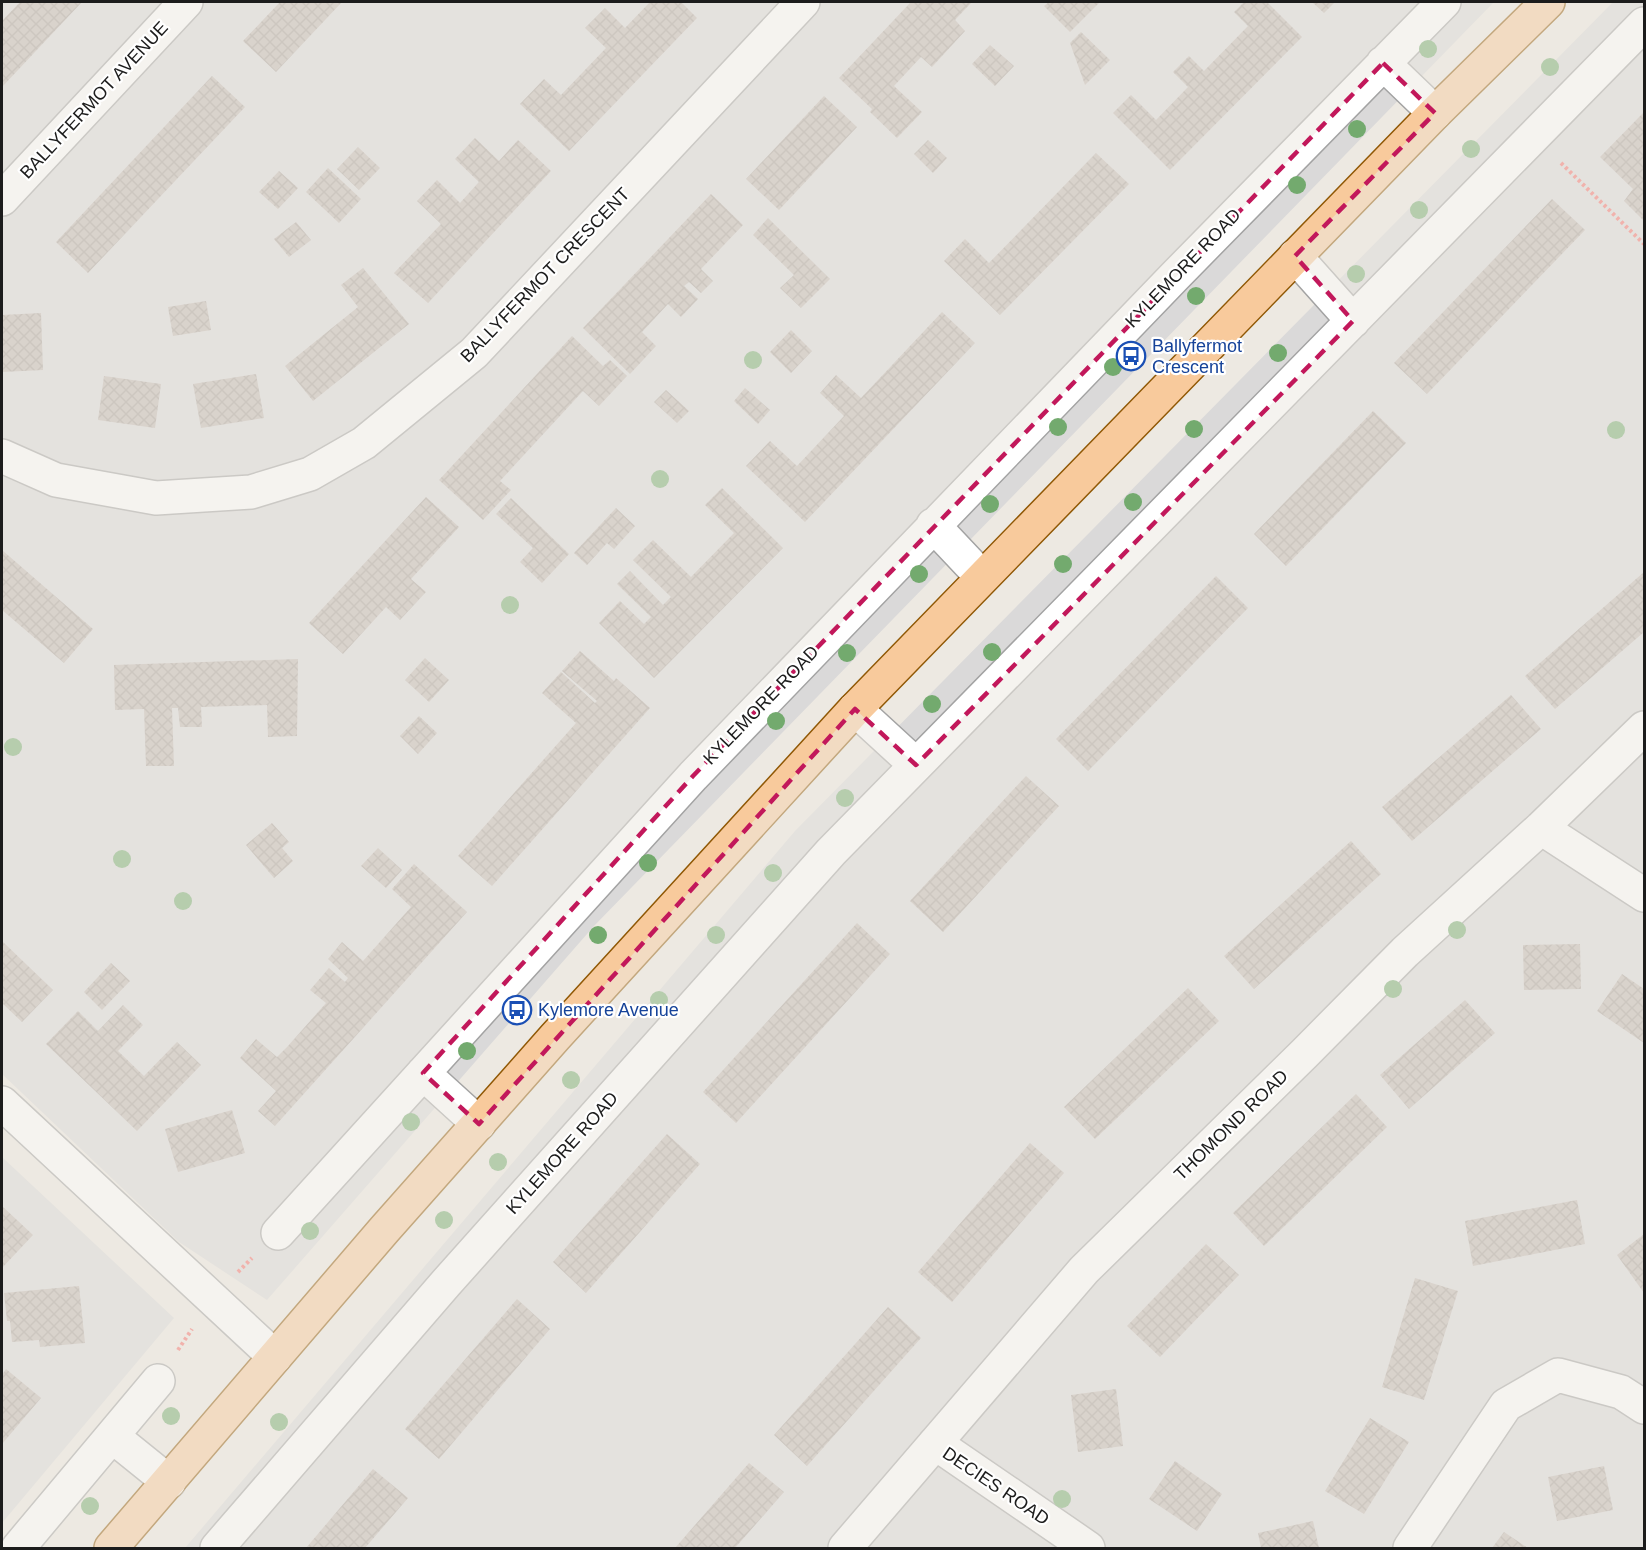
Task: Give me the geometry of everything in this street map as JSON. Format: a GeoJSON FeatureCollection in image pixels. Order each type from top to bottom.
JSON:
{"type":"FeatureCollection","features":[{"type":"Feature","properties":{"kind":"main road"},"geometry":{"type":"LineString","coordinates":[[111,1548],[555,1036],[855,709],[1435,113],[1548,2]]}},
{"type":"Feature","properties":{"kind":"street","name":"BALLYFERMOT AVENUE"},"geometry":{"type":"LineString","coordinates":[[2,200],[186,2]]}},
{"type":"Feature","properties":{"kind":"street","name":"BALLYFERMOT CRESCENT"},"geometry":{"type":"LineString","coordinates":[[2,456],[56,480],[156,498],[251,492],[310,474],[328,464],[364,443],[474,353],[803,2]]}},
{"type":"Feature","properties":{"kind":"street","name":"KYLEMORE ROAD"},"geometry":{"type":"LineString","coordinates":[[278,1233],[693,776],[933,525],[1444,2]]}},
{"type":"Feature","properties":{"kind":"street","name":"KYLEMORE ROAD"},"geometry":{"type":"LineString","coordinates":[[217,1548],[561,1153],[831,852],[1644,24]]}},
{"type":"Feature","properties":{"kind":"street"},"geometry":{"type":"LineString","coordinates":[[1383,63],[1435,113]]}},
{"type":"Feature","properties":{"kind":"street"},"geometry":{"type":"LineString","coordinates":[[1295,256],[1353,321]]}},
{"type":"Feature","properties":{"kind":"street"},"geometry":{"type":"LineString","coordinates":[[933,525],[982,577]]}},
{"type":"Feature","properties":{"kind":"street"},"geometry":{"type":"LineString","coordinates":[[855,709],[916,765]]}},
{"type":"Feature","properties":{"kind":"street","name":"THOMOND ROAD"},"geometry":{"type":"LineString","coordinates":[[845,1548],[1084,1270],[1405,952],[1541,828],[1644,728]]}},
{"type":"Feature","properties":{"kind":"street"},"geometry":{"type":"LineString","coordinates":[[1541,828],[1644,896]]}},
{"type":"Feature","properties":{"kind":"street"},"geometry":{"type":"LineString","coordinates":[[423,1073],[479,1124]]}},
{"type":"Feature","properties":{"kind":"street"},"geometry":{"type":"LineString","coordinates":[[2,1103],[275,1357]]}},
{"type":"Feature","properties":{"kind":"street"},"geometry":{"type":"LineString","coordinates":[[1410,1548],[1506,1404],[1558,1375],[1621,1392],[1644,1407]]}},
{"type":"Feature","properties":{"kind":"street"},"geometry":{"type":"LineString","coordinates":[[18,1548],[158,1381]]}},
{"type":"Feature","properties":{"kind":"street"},"geometry":{"type":"LineString","coordinates":[[112,1436],[169,1482]]}},
{"type":"Feature","properties":{"kind":"street","name":"DECIES ROAD"},"geometry":{"type":"LineString","coordinates":[[934,1443],[1088,1548]]}},
{"type":"Feature","properties":{"kind":"highlighted area"},"geometry":{"type":"Polygon","coordinates":[[[1383,63],[1435,113],[1295,256],[1353,321],[916,765],[855,709],[479,1124],[423,1073],[693,776],[1383,63]]]}},
{"type":"Feature","properties":{"kind":"shaded area"},"geometry":{"type":"Polygon","coordinates":[[[2,2],[1494,2],[594,926],[267,1300],[179,1242],[2,1074],[2,2]]]}},
{"type":"Feature","properties":{"kind":"shaded area"},"geometry":{"type":"Polygon","coordinates":[[[1613,2],[1644,2],[1644,1548],[185,1548],[795,831],[1613,2]]]}},
{"type":"Feature","properties":{"kind":"shaded area"},"geometry":{"type":"Polygon","coordinates":[[[2,1157],[174,1318],[2,1523],[2,1157]]]}},
{"type":"Feature","properties":{"kind":"building"},"geometry":{"type":"Polygon","coordinates":[[[20,2],[82,2],[2,87],[2,21],[20,2]]]}},
{"type":"Feature","properties":{"kind":"building"},"geometry":{"type":"Polygon","coordinates":[[[280,2],[342,2],[276,72],[243,41],[280,2]]]}},
{"type":"Feature","properties":{"kind":"building"},"geometry":{"type":"Polygon","coordinates":[[[650,2],[681,2],[697,18],[569,151],[520,104],[544,79],[561,95],[606,48],[585,28],[605,8],[625,28],[650,2]]]}},
{"type":"Feature","properties":{"kind":"building"},"geometry":{"type":"Polygon","coordinates":[[[911,2],[972,2],[955,20],[965,31],[932,67],[921,57],[894,86],[922,112],[897,138],[870,112],[872,109],[839,78],[911,2]]]}},
{"type":"Feature","properties":{"kind":"building"},"geometry":{"type":"Polygon","coordinates":[[[1049,2],[1100,2],[1070,32],[1044,6],[1049,2]]]}},
{"type":"Feature","properties":{"kind":"building"},"geometry":{"type":"Polygon","coordinates":[[[1244,2],[1267,2],[1302,37],[1170,170],[1113,113],[1131,95],[1156,120],[1188,87],[1173,72],[1189,56],[1204,71],[1248,26],[1234,12],[1244,2]]]}},
{"type":"Feature","properties":{"kind":"building"},"geometry":{"type":"Polygon","coordinates":[[[1312,2],[1335,2],[1324,13],[1312,2]]]}},
{"type":"Feature","properties":{"kind":"building"},"geometry":{"type":"Polygon","coordinates":[[[1081,32],[1110,60],[1085,85],[1070,43],[1081,32]]]}},
{"type":"Feature","properties":{"kind":"building"},"geometry":{"type":"Polygon","coordinates":[[[990,45],[1014,66],[995,86],[972,64],[990,45]]]}},
{"type":"Feature","properties":{"kind":"building"},"geometry":{"type":"Polygon","coordinates":[[[212,76],[245,107],[88,273],[56,242],[212,76]]]}},
{"type":"Feature","properties":{"kind":"building"},"geometry":{"type":"Polygon","coordinates":[[[824,96],[857,127],[779,210],[746,179],[824,96]]]}},
{"type":"Feature","properties":{"kind":"building"},"geometry":{"type":"Polygon","coordinates":[[[1644,112],[1644,221],[1624,201],[1633,189],[1600,157],[1644,112]]]}},
{"type":"Feature","properties":{"kind":"building"},"geometry":{"type":"Polygon","coordinates":[[[475,138],[499,161],[518,140],[551,171],[428,303],[394,273],[441,224],[417,201],[437,180],[460,203],[479,182],[455,159],[475,138]]]}},
{"type":"Feature","properties":{"kind":"building"},"geometry":{"type":"Polygon","coordinates":[[[928,140],[947,158],[933,173],[914,154],[928,140]]]}},
{"type":"Feature","properties":{"kind":"building"},"geometry":{"type":"Polygon","coordinates":[[[358,147],[380,168],[359,190],[337,169],[358,147]]]}},
{"type":"Feature","properties":{"kind":"building"},"geometry":{"type":"Polygon","coordinates":[[[1096,153],[1129,184],[1000,315],[944,261],[965,239],[989,263],[1096,153]]]}},
{"type":"Feature","properties":{"kind":"building"},"geometry":{"type":"Polygon","coordinates":[[[328,168],[361,199],[339,223],[306,192],[328,168]]]}},
{"type":"Feature","properties":{"kind":"building"},"geometry":{"type":"Polygon","coordinates":[[[279,171],[298,188],[278,209],[259,192],[279,171]]]}},
{"type":"Feature","properties":{"kind":"building"},"geometry":{"type":"Polygon","coordinates":[[[711,194],[743,225],[701,269],[713,281],[701,293],[689,282],[684,286],[698,299],[681,317],[668,304],[642,332],[656,346],[630,374],[583,328],[711,194]]]}},
{"type":"Feature","properties":{"kind":"building"},"geometry":{"type":"Polygon","coordinates":[[[1552,199],[1585,230],[1427,394],[1394,363],[1552,199]]]}},
{"type":"Feature","properties":{"kind":"building"},"geometry":{"type":"Polygon","coordinates":[[[768,218],[830,279],[801,308],[780,288],[794,275],[753,235],[768,218]]]}},
{"type":"Feature","properties":{"kind":"building"},"geometry":{"type":"Polygon","coordinates":[[[296,222],[311,240],[289,257],[274,239],[296,222]]]}},
{"type":"Feature","properties":{"kind":"building"},"geometry":{"type":"Polygon","coordinates":[[[363,268],[409,324],[313,401],[285,366],[358,307],[341,285],[363,268]]]}},
{"type":"Feature","properties":{"kind":"building"},"geometry":{"type":"Polygon","coordinates":[[[206,301],[211,330],[173,336],[168,307],[206,301]]]}},
{"type":"Feature","properties":{"kind":"building"},"geometry":{"type":"Polygon","coordinates":[[[942,312],[975,343],[805,522],[746,466],[770,441],[797,466],[844,416],[820,393],[836,375],[861,398],[942,312]]]}},
{"type":"Feature","properties":{"kind":"building"},"geometry":{"type":"Polygon","coordinates":[[[41,313],[43,370],[2,372],[2,315],[41,313]]]}},
{"type":"Feature","properties":{"kind":"building"},"geometry":{"type":"Polygon","coordinates":[[[791,330],[812,351],[791,373],[770,352],[791,330]]]}},
{"type":"Feature","properties":{"kind":"building"},"geometry":{"type":"Polygon","coordinates":[[[572,336],[603,366],[610,360],[627,376],[599,406],[583,391],[500,481],[511,490],[483,520],[439,480],[572,336]]]}},
{"type":"Feature","properties":{"kind":"building"},"geometry":{"type":"Polygon","coordinates":[[[256,374],[264,418],[201,428],[193,384],[256,374]]]}},
{"type":"Feature","properties":{"kind":"building"},"geometry":{"type":"Polygon","coordinates":[[[104,376],[161,384],[155,428],[98,420],[104,376]]]}},
{"type":"Feature","properties":{"kind":"building"},"geometry":{"type":"Polygon","coordinates":[[[745,388],[770,410],[758,424],[734,401],[745,388]]]}},
{"type":"Feature","properties":{"kind":"building"},"geometry":{"type":"Polygon","coordinates":[[[666,390],[689,411],[677,423],[654,402],[666,390]]]}},
{"type":"Feature","properties":{"kind":"building"},"geometry":{"type":"Polygon","coordinates":[[[1373,411],[1406,443],[1286,566],[1254,534],[1373,411]]]}},
{"type":"Feature","properties":{"kind":"building"},"geometry":{"type":"Polygon","coordinates":[[[722,488],[783,548],[654,678],[599,623],[620,601],[644,624],[651,617],[617,584],[630,571],[663,605],[671,597],[633,560],[653,540],[691,577],[734,533],[705,505],[722,488]]]}},
{"type":"Feature","properties":{"kind":"building"},"geometry":{"type":"Polygon","coordinates":[[[426,497],[459,527],[411,579],[426,592],[400,620],[386,607],[343,654],[309,623],[426,497]]]}},
{"type":"Feature","properties":{"kind":"building"},"geometry":{"type":"Polygon","coordinates":[[[511,498],[569,554],[542,583],[520,562],[533,548],[496,514],[511,498]]]}},
{"type":"Feature","properties":{"kind":"building"},"geometry":{"type":"Polygon","coordinates":[[[616,508],[635,526],[614,549],[607,543],[587,565],[574,553],[616,508]]]}},
{"type":"Feature","properties":{"kind":"building"},"geometry":{"type":"Polygon","coordinates":[[[2,550],[93,629],[64,663],[2,610],[2,550]]]}},
{"type":"Feature","properties":{"kind":"building"},"geometry":{"type":"Polygon","coordinates":[[[1644,572],[1644,632],[1555,709],[1525,676],[1644,572]]]}},
{"type":"Feature","properties":{"kind":"building"},"geometry":{"type":"Polygon","coordinates":[[[1216,576],[1248,608],[1088,771],[1056,739],[1216,576]]]}},
{"type":"Feature","properties":{"kind":"building"},"geometry":{"type":"Polygon","coordinates":[[[580,651],[650,708],[492,886],[458,856],[576,723],[542,693],[561,672],[595,703],[597,701],[562,671],[580,651]]]}},
{"type":"Feature","properties":{"kind":"building"},"geometry":{"type":"Polygon","coordinates":[[[425,658],[449,680],[429,702],[405,680],[425,658]]]}},
{"type":"Feature","properties":{"kind":"building"},"geometry":{"type":"Polygon","coordinates":[[[298,659],[297,736],[268,737],[267,705],[201,707],[202,727],[180,727],[178,708],[172,708],[174,766],[146,766],[144,709],[115,710],[114,665],[298,659]]]}},
{"type":"Feature","properties":{"kind":"building"},"geometry":{"type":"Polygon","coordinates":[[[1511,695],[1541,729],[1412,841],[1382,807],[1511,695]]]}},
{"type":"Feature","properties":{"kind":"building"},"geometry":{"type":"Polygon","coordinates":[[[419,716],[437,733],[418,754],[400,736],[419,716]]]}},
{"type":"Feature","properties":{"kind":"building"},"geometry":{"type":"Polygon","coordinates":[[[1026,776],[1059,806],[943,932],[910,901],[1026,776]]]}},
{"type":"Feature","properties":{"kind":"building"},"geometry":{"type":"Polygon","coordinates":[[[272,823],[289,842],[282,848],[293,861],[274,878],[246,845],[272,823]]]}},
{"type":"Feature","properties":{"kind":"building"},"geometry":{"type":"Polygon","coordinates":[[[1351,841],[1381,874],[1254,989],[1224,956],[1351,841]]]}},
{"type":"Feature","properties":{"kind":"building"},"geometry":{"type":"Polygon","coordinates":[[[378,848],[402,870],[386,888],[361,866],[378,848]]]}},
{"type":"Feature","properties":{"kind":"building"},"geometry":{"type":"Polygon","coordinates":[[[414,864],[467,912],[275,1126],[258,1111],[276,1091],[240,1058],[256,1039],[277,1057],[288,1046],[326,1003],[310,990],[329,968],[345,982],[348,978],[328,959],[342,942],[363,961],[411,907],[392,889],[414,864]]]}},
{"type":"Feature","properties":{"kind":"building"},"geometry":{"type":"Polygon","coordinates":[[[857,923],[890,954],[736,1123],[703,1092],[857,923]]]}},
{"type":"Feature","properties":{"kind":"building"},"geometry":{"type":"Polygon","coordinates":[[[2,941],[53,990],[22,1022],[2,1003],[2,941]]]}},
{"type":"Feature","properties":{"kind":"building"},"geometry":{"type":"Polygon","coordinates":[[[1580,944],[1581,989],[1524,990],[1523,945],[1580,944]]]}},
{"type":"Feature","properties":{"kind":"building"},"geometry":{"type":"Polygon","coordinates":[[[111,963],[130,981],[102,1010],[84,992],[111,963]]]}},
{"type":"Feature","properties":{"kind":"building"},"geometry":{"type":"Polygon","coordinates":[[[1622,974],[1644,989],[1644,1043],[1597,1011],[1622,974]]]}},
{"type":"Feature","properties":{"kind":"building"},"geometry":{"type":"Polygon","coordinates":[[[1188,988],[1219,1021],[1095,1139],[1064,1107],[1188,988]]]}},
{"type":"Feature","properties":{"kind":"building"},"geometry":{"type":"Polygon","coordinates":[[[1465,1000],[1495,1033],[1409,1109],[1380,1075],[1465,1000]]]}},
{"type":"Feature","properties":{"kind":"building"},"geometry":{"type":"Polygon","coordinates":[[[123,1005],[143,1025],[118,1051],[144,1076],[177,1042],[201,1065],[137,1131],[46,1044],[78,1011],[98,1031],[123,1005]]]}},
{"type":"Feature","properties":{"kind":"building"},"geometry":{"type":"Polygon","coordinates":[[[1356,1094],[1387,1127],[1264,1246],[1233,1213],[1356,1094]]]}},
{"type":"Feature","properties":{"kind":"building"},"geometry":{"type":"Polygon","coordinates":[[[232,1110],[245,1153],[178,1172],[165,1129],[232,1110]]]}},
{"type":"Feature","properties":{"kind":"building"},"geometry":{"type":"Polygon","coordinates":[[[667,1134],[700,1164],[586,1293],[553,1262],[667,1134]]]}},
{"type":"Feature","properties":{"kind":"building"},"geometry":{"type":"Polygon","coordinates":[[[1030,1143],[1064,1173],[952,1302],[918,1272],[1030,1143]]]}},
{"type":"Feature","properties":{"kind":"building"},"geometry":{"type":"Polygon","coordinates":[[[1577,1200],[1585,1244],[1473,1266],[1465,1221],[1577,1200]]]}},
{"type":"Feature","properties":{"kind":"building"},"geometry":{"type":"Polygon","coordinates":[[[2,1206],[33,1235],[2,1268],[2,1206]]]}},
{"type":"Feature","properties":{"kind":"building"},"geometry":{"type":"Polygon","coordinates":[[[1644,1234],[1644,1293],[1617,1255],[1644,1234]]]}},
{"type":"Feature","properties":{"kind":"building"},"geometry":{"type":"Polygon","coordinates":[[[1206,1244],[1239,1275],[1160,1357],[1127,1326],[1206,1244]]]}},
{"type":"Feature","properties":{"kind":"building"},"geometry":{"type":"Polygon","coordinates":[[[1415,1278],[1458,1291],[1424,1400],[1382,1387],[1415,1278]]]}},
{"type":"Feature","properties":{"kind":"building"},"geometry":{"type":"Polygon","coordinates":[[[79,1286],[85,1343],[40,1347],[39,1340],[12,1342],[4,1293],[79,1286]]]}},
{"type":"Feature","properties":{"kind":"building"},"geometry":{"type":"Polygon","coordinates":[[[517,1299],[550,1329],[439,1459],[405,1429],[517,1299]]]}},
{"type":"Feature","properties":{"kind":"building"},"geometry":{"type":"Polygon","coordinates":[[[888,1307],[921,1338],[807,1466],[774,1435],[888,1307]]]}},
{"type":"Feature","properties":{"kind":"building"},"geometry":{"type":"Polygon","coordinates":[[[6,1369],[41,1398],[2,1444],[2,1375],[6,1369]]]}},
{"type":"Feature","properties":{"kind":"building"},"geometry":{"type":"Polygon","coordinates":[[[1116,1389],[1123,1446],[1078,1452],[1071,1395],[1116,1389]]]}},
{"type":"Feature","properties":{"kind":"building"},"geometry":{"type":"Polygon","coordinates":[[[1370,1418],[1409,1442],[1364,1514],[1325,1491],[1370,1418]]]}},
{"type":"Feature","properties":{"kind":"building"},"geometry":{"type":"Polygon","coordinates":[[[1175,1461],[1222,1494],[1197,1531],[1149,1499],[1175,1461]]]}},
{"type":"Feature","properties":{"kind":"building"},"geometry":{"type":"Polygon","coordinates":[[[749,1463],[784,1492],[735,1548],[675,1548],[749,1463]]]}},
{"type":"Feature","properties":{"kind":"building"},"geometry":{"type":"Polygon","coordinates":[[[1604,1466],[1613,1510],[1557,1521],[1548,1477],[1604,1466]]]}},
{"type":"Feature","properties":{"kind":"building"},"geometry":{"type":"Polygon","coordinates":[[[373,1469],[408,1498],[365,1548],[306,1548],[373,1469]]]}},
{"type":"Feature","properties":{"kind":"building"},"geometry":{"type":"Polygon","coordinates":[[[1313,1521],[1319,1548],[1261,1548],[1258,1533],[1313,1521]]]}},
{"type":"Feature","properties":{"kind":"building"},"geometry":{"type":"Polygon","coordinates":[[[1504,1532],[1528,1548],[1492,1548],[1504,1532]]]}},
{"type":"Feature","properties":{"kind":"place","name":"Ballyfermot Crescent"},"geometry":{"type":"Point","coordinates":[1131,356]}},
{"type":"Feature","properties":{"kind":"place","name":"Kylemore Avenue"},"geometry":{"type":"Point","coordinates":[517,1010]}}]}
